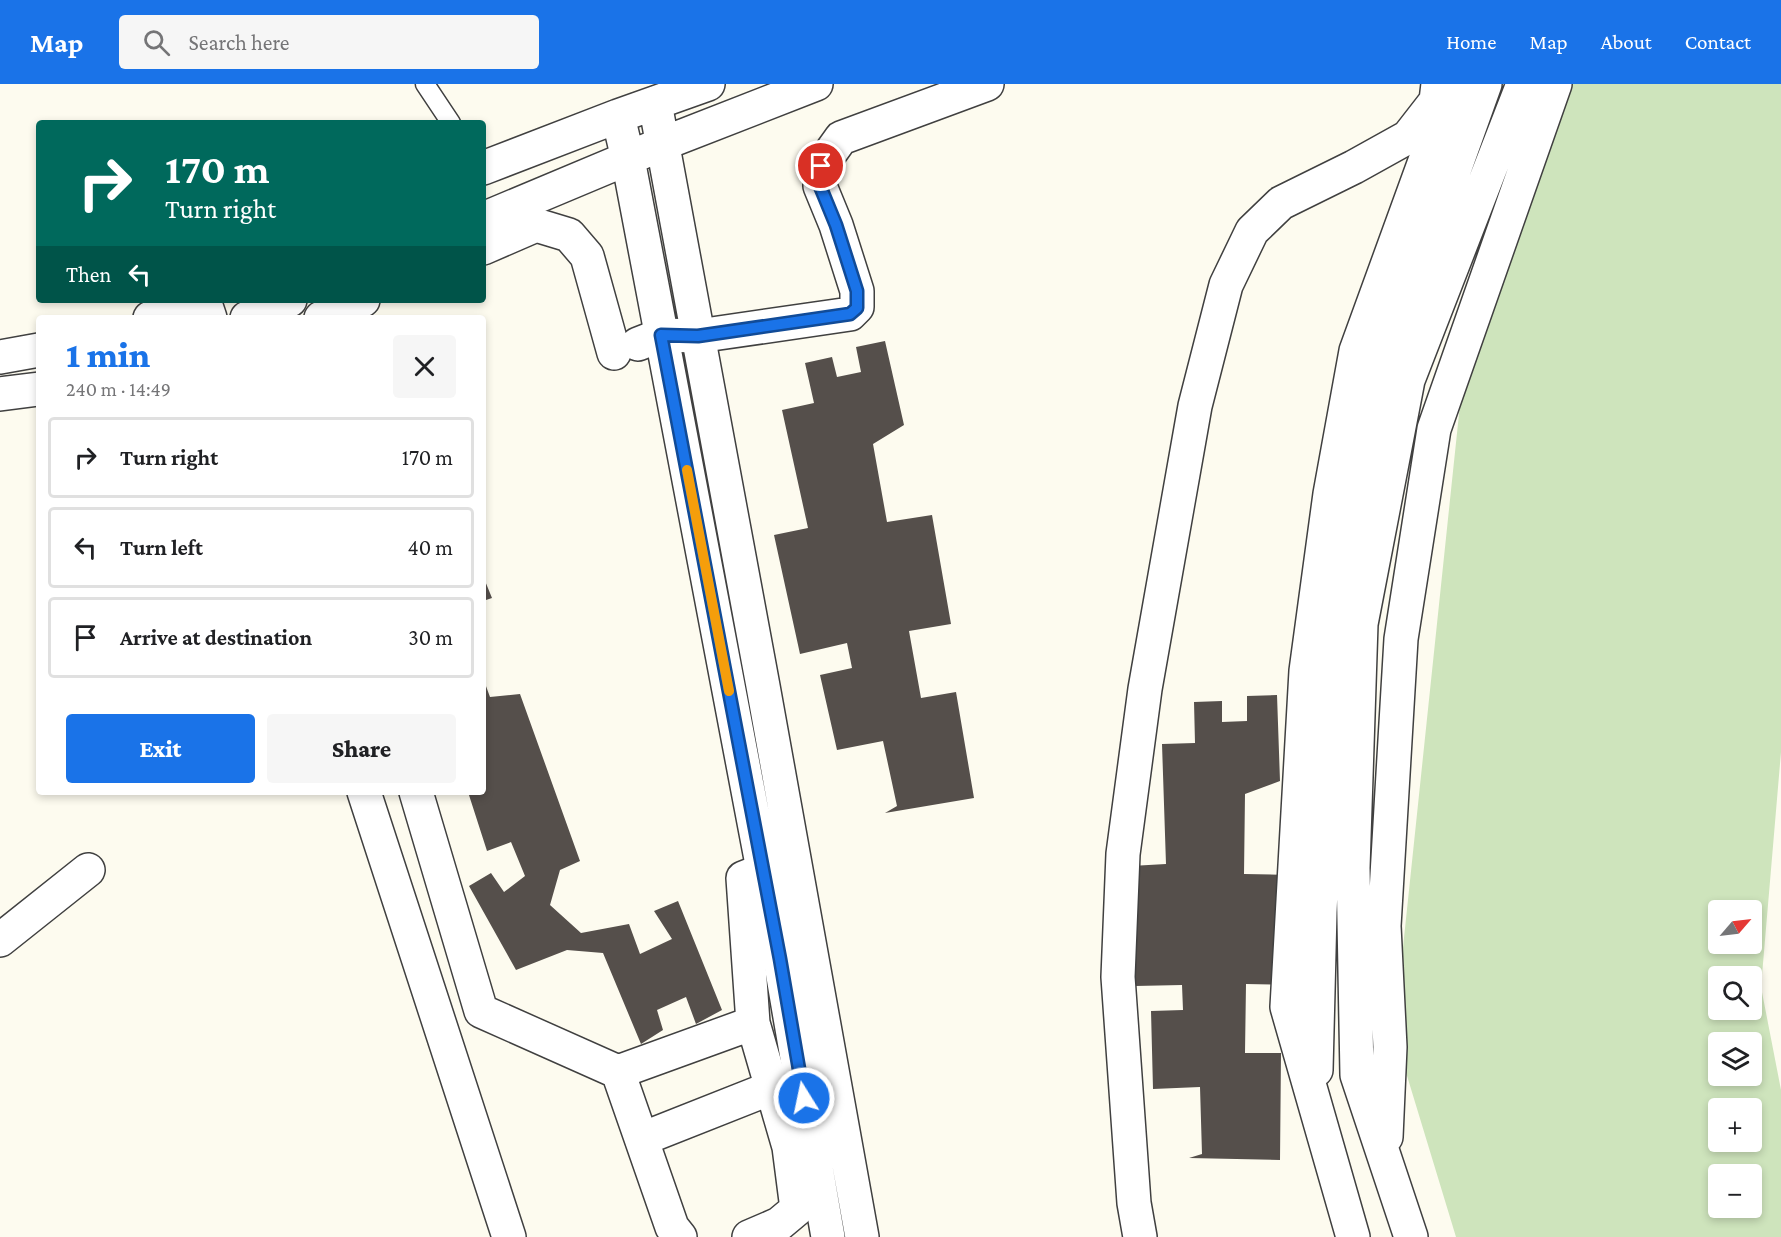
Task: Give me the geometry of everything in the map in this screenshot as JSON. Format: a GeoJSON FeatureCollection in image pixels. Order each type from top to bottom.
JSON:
{"type":"FeatureCollection","features":[{"type":"Feature","properties":{"kind":"street"},"geometry":{"type":"LineString","coordinates":[[486,167],[708,84]]}},
{"type":"Feature","properties":{"kind":"street"},"geometry":{"type":"LineString","coordinates":[[486,218],[662,144],[816,84]]}},
{"type":"Feature","properties":{"kind":"street"},"geometry":{"type":"LineString","coordinates":[[638,344],[850,314],[857,308],[857,291],[836,225],[820,186],[821,166],[841,138],[987,84]]}},
{"type":"Feature","properties":{"kind":"street"},"geometry":{"type":"LineString","coordinates":[[1140,1237],[1134,1203],[1118,977],[1123,854],[1145,689],[1195,406],[1223,296],[1252,231],[1281,203],[1408,137],[1437,101],[1438,84]]}},
{"type":"Feature","properties":{"kind":"street"},"geometry":{"type":"LineString","coordinates":[[1353,1237],[1316,1101],[1287,1007],[1308,659],[1330,494],[1356,351],[1453,84]]}},
{"type":"Feature","properties":{"kind":"street"},"geometry":{"type":"LineString","coordinates":[[1316,1101],[1320,912],[1334,623],[1379,380],[1485,84]]}},
{"type":"Feature","properties":{"kind":"street"},"geometry":{"type":"LineString","coordinates":[[1411,1237],[1357,1075],[1353,868],[1361,624],[1408,380],[1523,84]]}},
{"type":"Feature","properties":{"kind":"street"},"geometry":{"type":"LineString","coordinates":[[1385,1160],[1390,1047],[1384,926],[1402,627],[1434,429],[1555,84]]}},
{"type":"Feature","properties":{"kind":"street"},"geometry":{"type":"LineString","coordinates":[[655,103],[862,1237]]}},
{"type":"Feature","properties":{"kind":"street"},"geometry":{"type":"LineString","coordinates":[[618,116],[628,159],[638,344],[763,869],[828,1237]]}},
{"type":"Feature","properties":{"kind":"street"},"geometry":{"type":"LineString","coordinates":[[486,247],[536,225],[569,235],[587,256],[638,344]]}},
{"type":"Feature","properties":{"kind":"street"},"geometry":{"type":"LineString","coordinates":[[158,315],[190,303]]}},
{"type":"Feature","properties":{"kind":"street"},"geometry":{"type":"LineString","coordinates":[[254,315],[283,303]]}},
{"type":"Feature","properties":{"kind":"street"},"geometry":{"type":"LineString","coordinates":[[328,315],[356,303]]}},
{"type":"Feature","properties":{"kind":"street"},"geometry":{"type":"LineString","coordinates":[[0,357],[36,350]]}},
{"type":"Feature","properties":{"kind":"street"},"geometry":{"type":"LineString","coordinates":[[0,394],[36,389]]}},
{"type":"Feature","properties":{"kind":"street"},"geometry":{"type":"LineString","coordinates":[[365,795],[509,1237]]}},
{"type":"Feature","properties":{"kind":"street"},"geometry":{"type":"LineString","coordinates":[[417,795],[481,1011],[618,1072],[753,1023]]}},
{"type":"Feature","properties":{"kind":"street"},"geometry":{"type":"LineString","coordinates":[[749,1237],[779,1224],[797,1209],[789,1147],[753,1023],[743,878],[794,858]]}},
{"type":"Feature","properties":{"kind":"street"},"geometry":{"type":"LineString","coordinates":[[0,940],[88,870]]}},
{"type":"Feature","properties":{"kind":"street"},"geometry":{"type":"LineString","coordinates":[[618,1072],[672,1227],[680,1237]]}},
{"type":"Feature","properties":{"kind":"street"},"geometry":{"type":"LineString","coordinates":[[642,1139],[771,1088]]}},
{"type":"Feature","properties":{"kind":"lane"},"geometry":{"type":"LineString","coordinates":[[425,84],[450,120]]}},
{"type":"Feature","properties":{"kind":"green space"},"geometry":{"type":"Polygon","coordinates":[[[1568,84],[1781,84],[1781,752],[1762,975],[1762,966],[1708,966],[1708,1020],[1762,1020],[1762,992],[1781,1090],[1781,1237],[1456,1237],[1394,1033],[1463,376],[1568,84]]]}},
{"type":"Feature","properties":{"kind":"building"},"geometry":{"type":"Polygon","coordinates":[[[885,341],[904,425],[873,444],[887,522],[932,515],[951,624],[909,631],[921,698],[956,692],[974,798],[885,813],[897,806],[883,741],[837,750],[820,675],[852,668],[847,643],[800,654],[774,535],[808,528],[782,410],[814,403],[805,363],[832,357],[837,377],[861,372],[856,347],[885,341]]]}},
{"type":"Feature","properties":{"kind":"building"},"geometry":{"type":"Polygon","coordinates":[[[486,583],[492,598],[486,600],[486,583]]]}},
{"type":"Feature","properties":{"kind":"building"},"geometry":{"type":"Polygon","coordinates":[[[486,686],[490,697],[520,694],[580,861],[560,870],[550,905],[581,933],[629,924],[640,954],[672,939],[654,911],[678,901],[722,1010],[696,1024],[686,997],[657,1010],[663,1030],[641,1044],[603,953],[567,950],[516,970],[469,886],[491,873],[504,892],[525,876],[511,842],[487,851],[469,795],[486,795],[486,686]]]}},
{"type":"Feature","properties":{"kind":"building"},"geometry":{"type":"Polygon","coordinates":[[[1277,695],[1280,781],[1245,794],[1244,874],[1290,875],[1289,985],[1246,984],[1245,1053],[1281,1053],[1280,1160],[1189,1158],[1202,1154],[1200,1087],[1153,1089],[1151,1011],[1183,1010],[1182,985],[1135,986],[1131,866],[1166,864],[1162,744],[1195,743],[1194,702],[1222,701],[1222,722],[1247,721],[1247,696],[1277,695]]]}},
{"type":"Feature","properties":{"kind":"slow traffic"},"geometry":{"type":"LineString","coordinates":[[687,470],[729,691]]}},
{"type":"Feature","properties":{"kind":"route"},"geometry":{"type":"LineString","coordinates":[[804,1098],[780,959],[661,335],[698,336],[850,314],[857,308],[857,291],[836,225],[820,186],[821,166]]}}]}
